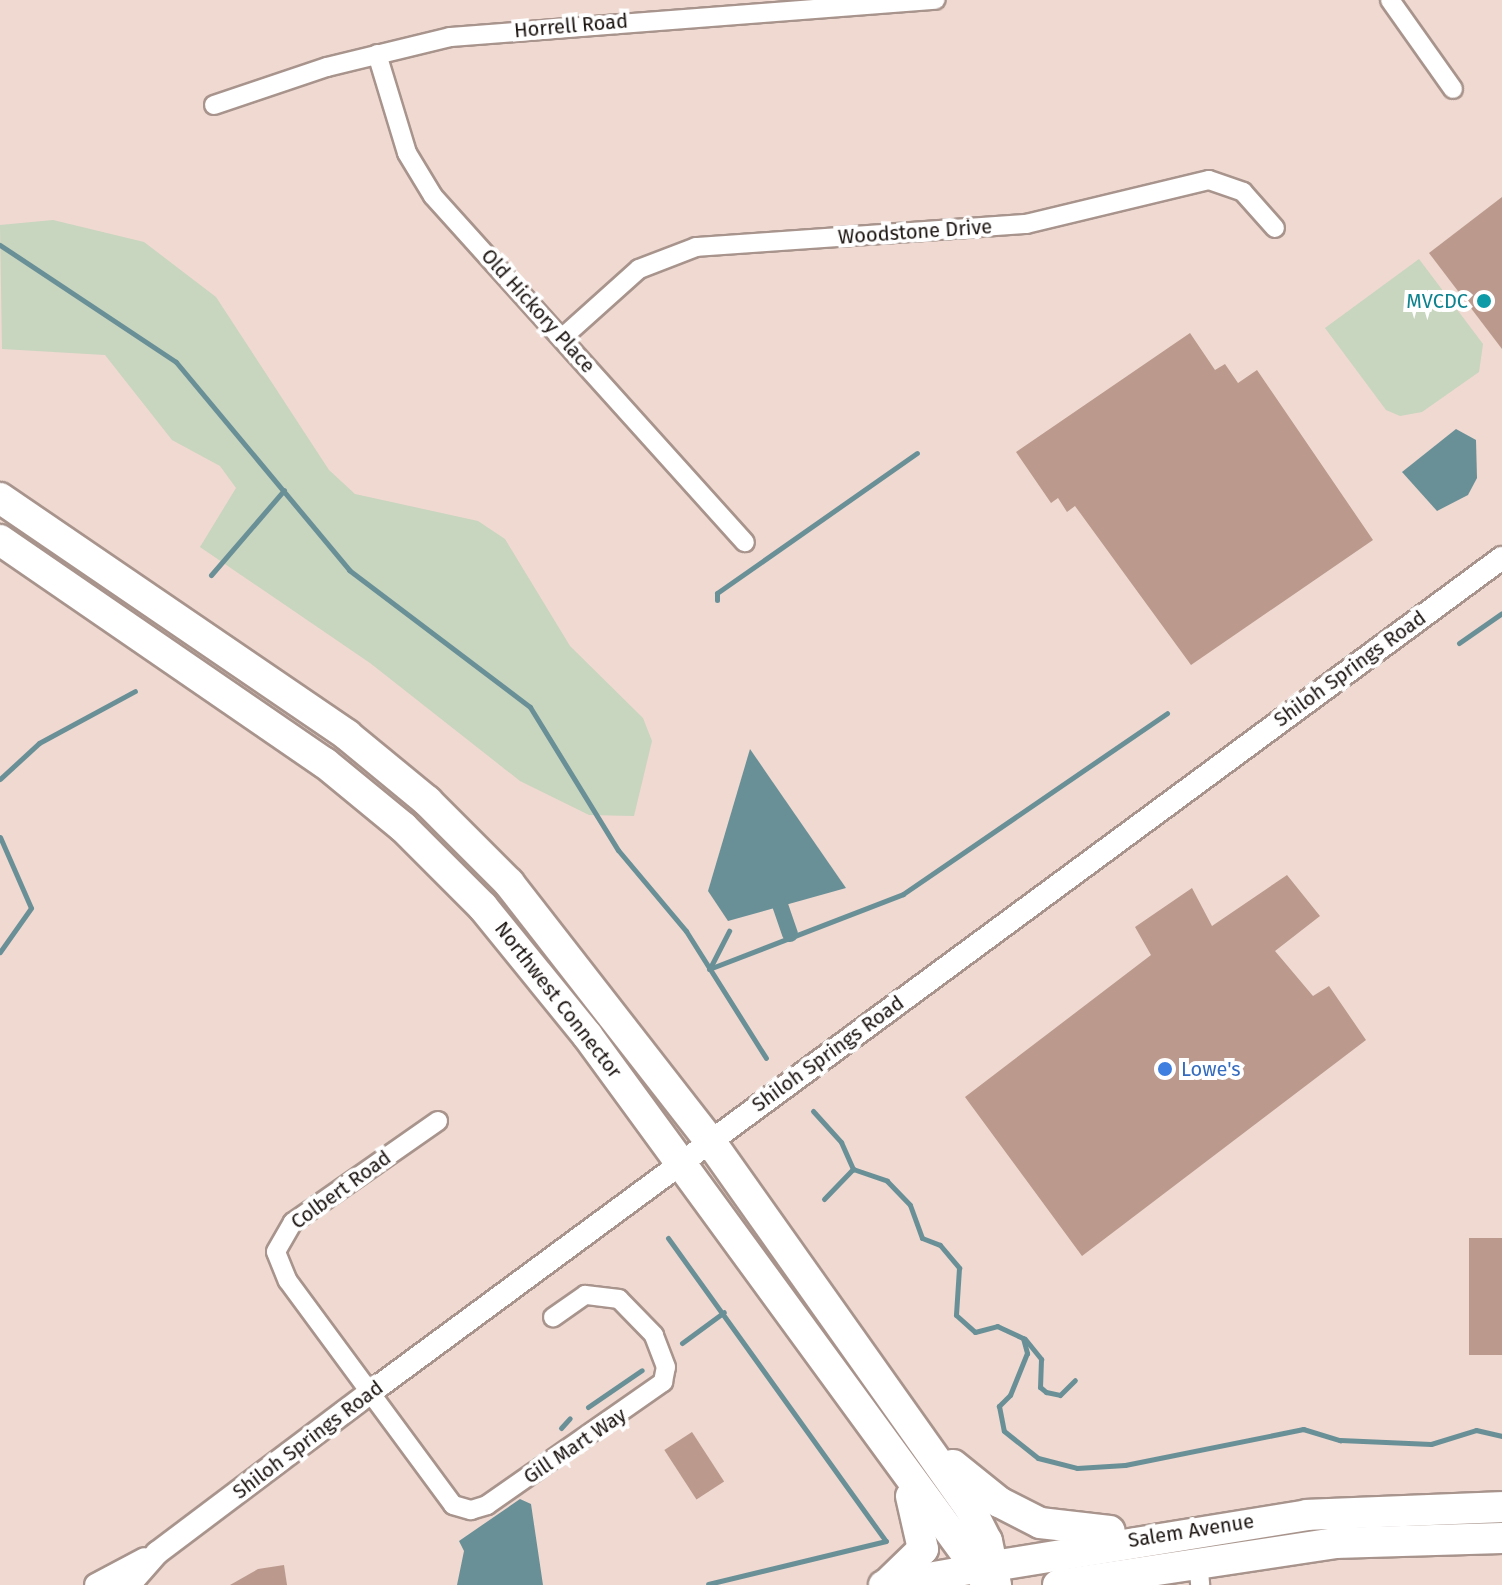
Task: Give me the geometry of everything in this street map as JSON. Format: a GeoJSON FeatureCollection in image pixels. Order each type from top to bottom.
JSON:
{"type":"FeatureCollection","features":[{"type":"Feature","properties":{"kind":"highway","name":"Northwest Connector"},"geometry":{"type":"LineString","coordinates":[[0,498],[310,709],[427,801],[575,961],[710,1141],[917,1432]]}},
{"type":"Feature","properties":{"kind":"highway","name":"Northwest Connector"},"geometry":{"type":"LineString","coordinates":[[0,540],[325,763],[403,827],[549,984],[897,1461],[988,1576]]}},
{"type":"Feature","properties":{"kind":"highway"},"geometry":{"type":"LineString","coordinates":[[917,1432],[999,1502],[1040,1523],[1112,1531],[1208,1527]]}},
{"type":"Feature","properties":{"kind":"highway"},"geometry":{"type":"LineString","coordinates":[[917,1432],[970,1508],[988,1576]]}},
{"type":"Feature","properties":{"kind":"highway"},"geometry":{"type":"LineString","coordinates":[[885,1585],[923,1549],[919,1516],[897,1461]]}},
{"type":"Feature","properties":{"kind":"highway","name":"Salem Avenue"},"geometry":{"type":"LineString","coordinates":[[988,1576],[1208,1527],[1307,1515],[1502,1507]]}},
{"type":"Feature","properties":{"kind":"highway"},"geometry":{"type":"LineString","coordinates":[[1432,1540],[1502,1528]]}},
{"type":"Feature","properties":{"kind":"highway","name":"Salem Avenue"},"geometry":{"type":"LineString","coordinates":[[1058,1585],[1199,1572],[1335,1543],[1502,1538]]}},
{"type":"Feature","properties":{"kind":"main road","name":"Salem Avenue"},"geometry":{"type":"LineString","coordinates":[[885,1585],[988,1576]]}},
{"type":"Feature","properties":{"kind":"street","name":"Horrell Road"},"geometry":{"type":"LineString","coordinates":[[214,105],[377,54],[550,25],[936,0]]}},
{"type":"Feature","properties":{"kind":"street"},"geometry":{"type":"LineString","coordinates":[[1390,0],[1453,89]]}},
{"type":"Feature","properties":{"kind":"street","name":"Old Hickory Place"},"geometry":{"type":"LineString","coordinates":[[377,54],[395,122],[419,175],[745,542]]}},
{"type":"Feature","properties":{"kind":"street","name":"Woodstone Drive"},"geometry":{"type":"LineString","coordinates":[[562,338],[639,269],[696,247],[1026,224],[1209,180],[1243,192],[1275,228]]}},
{"type":"Feature","properties":{"kind":"street","name":"Shiloh Springs Road"},"geometry":{"type":"LineString","coordinates":[[96,1585],[157,1553],[832,1050],[1502,558]]}},
{"type":"Feature","properties":{"kind":"street","name":"Colbert Road"},"geometry":{"type":"LineString","coordinates":[[371,1392],[288,1281],[277,1260],[278,1242],[293,1222],[438,1121]]}},
{"type":"Feature","properties":{"kind":"street","name":"Gill Mart Way"},"geometry":{"type":"LineString","coordinates":[[371,1392],[448,1501],[471,1510],[487,1505],[635,1406],[666,1375],[654,1335],[619,1299],[585,1295],[553,1317]]}},
{"type":"Feature","properties":{"kind":"street","name":"Shiloh Springs Road"},"geometry":{"type":"LineString","coordinates":[[129,1585],[157,1553]]}},
{"type":"Feature","properties":{"kind":"green space"},"geometry":{"type":"Polygon","coordinates":[[[53,220],[144,242],[216,297],[329,470],[355,494],[478,521],[505,539],[570,646],[643,718],[652,741],[634,816],[589,815],[520,781],[370,663],[200,547],[236,488],[220,466],[172,440],[105,355],[2,349],[0,225],[53,220]]]}},
{"type":"Feature","properties":{"kind":"green space"},"geometry":{"type":"Polygon","coordinates":[[[1419,259],[1483,344],[1479,372],[1422,412],[1400,416],[1386,410],[1325,328],[1419,259]]]}},
{"type":"Feature","properties":{"kind":"water"},"geometry":{"type":"Polygon","coordinates":[[[1456,429],[1476,440],[1477,478],[1468,495],[1437,511],[1402,472],[1456,429]]]}},
{"type":"Feature","properties":{"kind":"water"},"geometry":{"type":"Polygon","coordinates":[[[750,749],[846,888],[728,921],[708,891],[750,749]]]}},
{"type":"Feature","properties":{"kind":"water"},"geometry":{"type":"Polygon","coordinates":[[[520,1499],[531,1504],[543,1585],[457,1585],[464,1551],[459,1541],[520,1499]]]}},
{"type":"Feature","properties":{"kind":"building","name":"MVCDC"},"geometry":{"type":"Polygon","coordinates":[[[1502,197],[1502,349],[1429,253],[1502,197]]]}},
{"type":"Feature","properties":{"kind":"building"},"geometry":{"type":"Polygon","coordinates":[[[1190,333],[1215,370],[1225,364],[1238,383],[1257,370],[1373,540],[1191,665],[1075,506],[1067,512],[1058,498],[1051,503],[1016,452],[1190,333]]]}},
{"type":"Feature","properties":{"kind":"building","name":"Lowe's"},"geometry":{"type":"Polygon","coordinates":[[[1287,875],[1320,916],[1275,951],[1313,996],[1329,986],[1366,1040],[1082,1256],[965,1097],[1151,955],[1135,927],[1192,888],[1212,926],[1287,875]]]}},
{"type":"Feature","properties":{"kind":"building"},"geometry":{"type":"Polygon","coordinates":[[[1469,1238],[1502,1238],[1502,1355],[1469,1355],[1469,1238]]]}},
{"type":"Feature","properties":{"kind":"building"},"geometry":{"type":"Polygon","coordinates":[[[692,1432],[724,1481],[696,1499],[664,1450],[692,1432]]]}},
{"type":"Feature","properties":{"kind":"building"},"geometry":{"type":"Polygon","coordinates":[[[284,1565],[287,1585],[230,1585],[258,1569],[284,1565]]]}},
{"type":"Feature","properties":{"kind":"waterway"},"geometry":{"type":"LineString","coordinates":[[0,245],[176,362],[349,570],[530,707],[618,850],[686,931],[766,1058]]}},
{"type":"Feature","properties":{"kind":"waterway"},"geometry":{"type":"LineString","coordinates":[[717,600],[717,593],[917,453]]}},
{"type":"Feature","properties":{"kind":"waterway"},"geometry":{"type":"LineString","coordinates":[[211,575],[284,490]]}},
{"type":"Feature","properties":{"kind":"waterway"},"geometry":{"type":"LineString","coordinates":[[1459,643],[1502,613]]}},
{"type":"Feature","properties":{"kind":"waterway"},"geometry":{"type":"LineString","coordinates":[[0,779],[39,743],[135,691]]}},
{"type":"Feature","properties":{"kind":"waterway"},"geometry":{"type":"LineString","coordinates":[[709,969],[903,894],[1167,713]]}},
{"type":"Feature","properties":{"kind":"waterway"},"geometry":{"type":"LineString","coordinates":[[0,837],[31,908],[0,952]]}},
{"type":"Feature","properties":{"kind":"waterway"},"geometry":{"type":"LineString","coordinates":[[778,899],[790,934]]}},
{"type":"Feature","properties":{"kind":"waterway"},"geometry":{"type":"LineString","coordinates":[[710,968],[729,931]]}},
{"type":"Feature","properties":{"kind":"waterway"},"geometry":{"type":"LineString","coordinates":[[813,1111],[841,1142],[853,1169],[887,1181],[910,1205],[922,1238],[940,1245],[959,1268],[956,1315],[975,1332],[997,1326],[1023,1338],[1027,1353],[1010,1395],[999,1406],[1004,1431],[1038,1458],[1077,1468],[1125,1465],[1303,1429],[1340,1440],[1431,1444],[1476,1430],[1502,1436]]}},
{"type":"Feature","properties":{"kind":"waterway"},"geometry":{"type":"LineString","coordinates":[[824,1199],[853,1169]]}},
{"type":"Feature","properties":{"kind":"waterway"},"geometry":{"type":"LineString","coordinates":[[668,1238],[886,1541],[708,1584]]}},
{"type":"Feature","properties":{"kind":"waterway"},"geometry":{"type":"LineString","coordinates":[[682,1343],[724,1312]]}},
{"type":"Feature","properties":{"kind":"waterway"},"geometry":{"type":"LineString","coordinates":[[1025,1339],[1041,1359],[1040,1387],[1046,1392],[1060,1395],[1075,1380]]}},
{"type":"Feature","properties":{"kind":"waterway"},"geometry":{"type":"LineString","coordinates":[[588,1407],[642,1370]]}},
{"type":"Feature","properties":{"kind":"waterway"},"geometry":{"type":"LineString","coordinates":[[561,1428],[570,1418]]}},
{"type":"Feature","properties":{"kind":"place","name":"MVCDC"},"geometry":{"type":"Point","coordinates":[1484,301]}},
{"type":"Feature","properties":{"kind":"place","name":"Lowe's"},"geometry":{"type":"Point","coordinates":[1165,1069]}}]}
